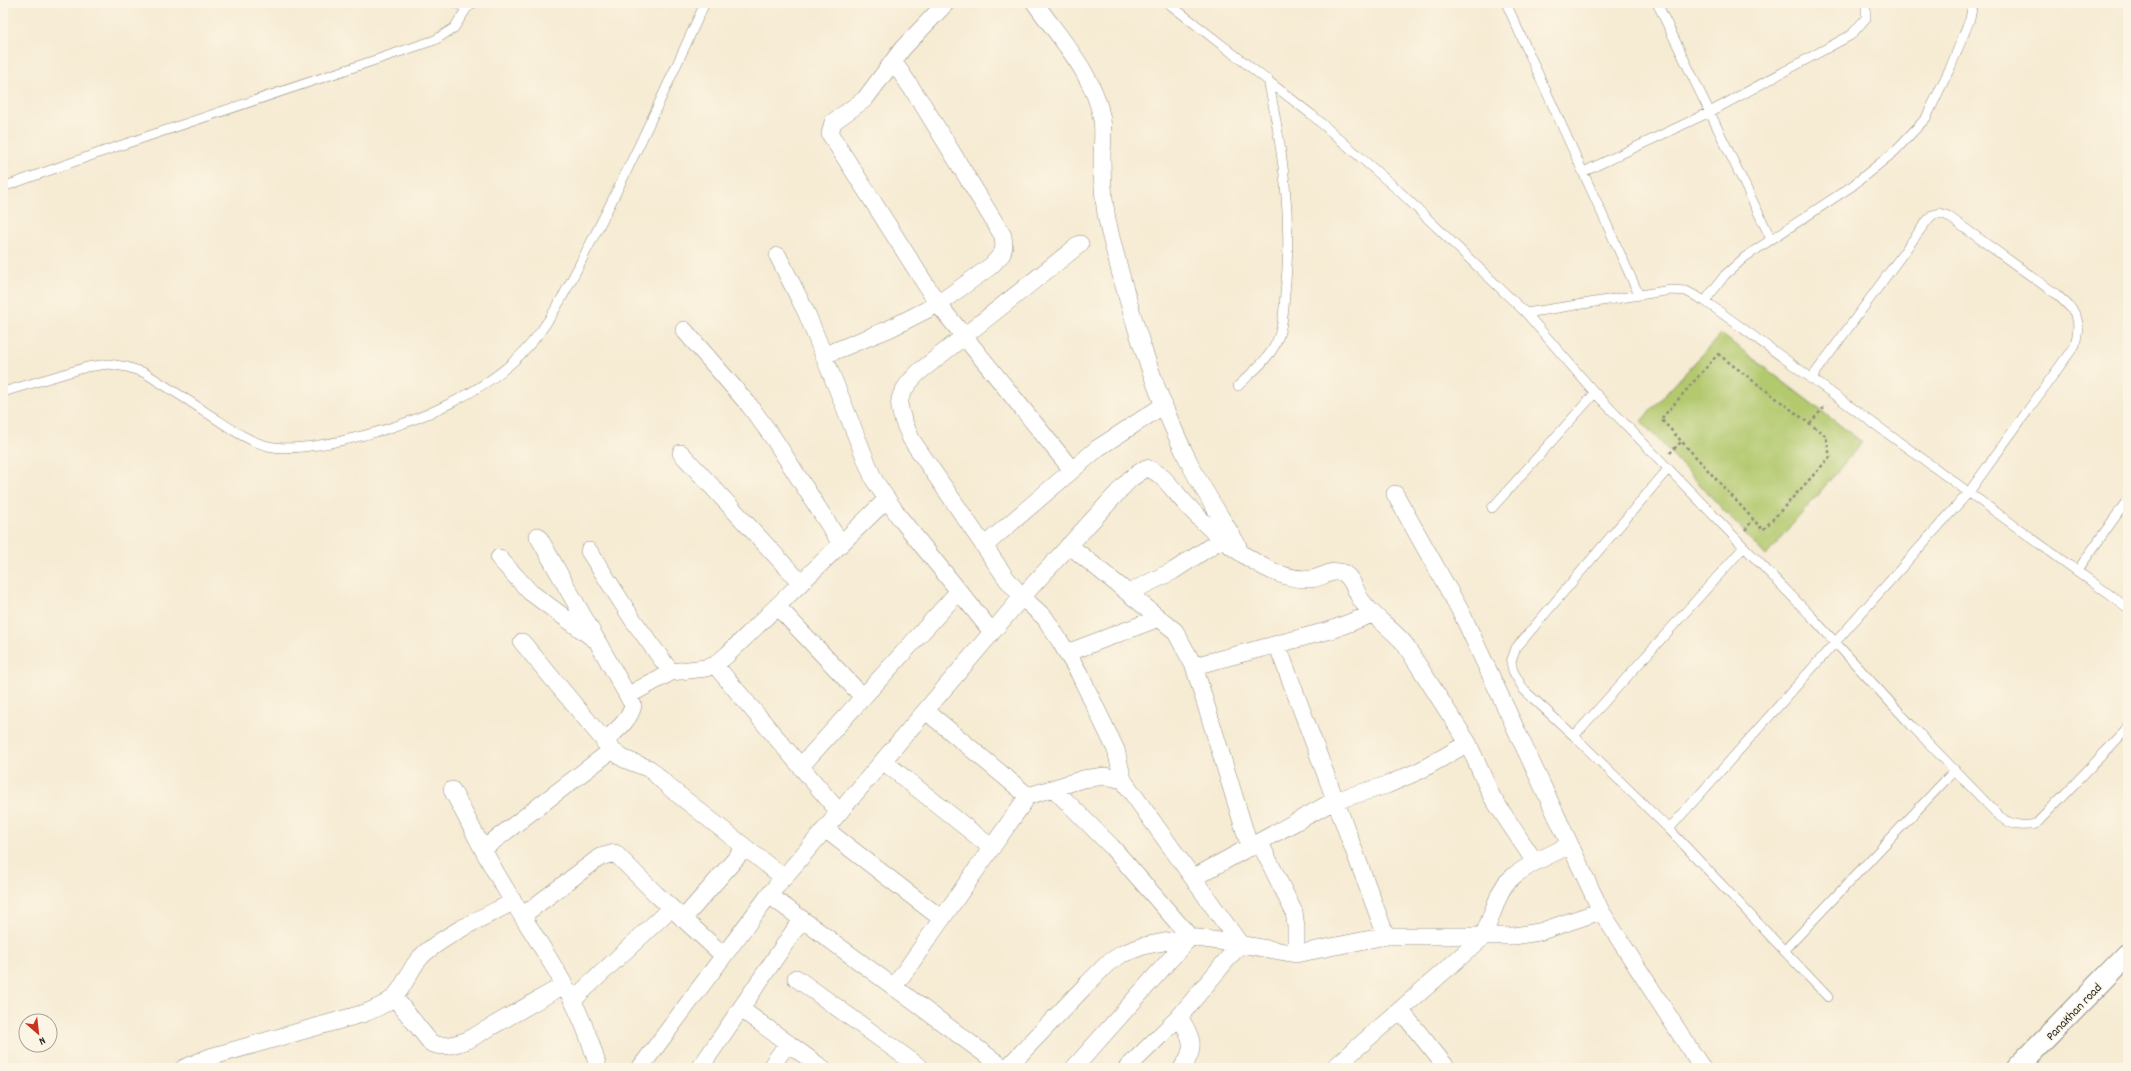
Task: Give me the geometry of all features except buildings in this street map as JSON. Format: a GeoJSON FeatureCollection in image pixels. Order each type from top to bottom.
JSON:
{"type":"FeatureCollection","features":[{"type":"Feature","properties":{"kind":"street"},"geometry":{"type":"LineString","coordinates":[[946,3],[903,48],[865,99],[833,122],[830,134],[938,304],[1072,470]]}},
{"type":"Feature","properties":{"kind":"street"},"geometry":{"type":"LineString","coordinates":[[1035,3],[1089,80],[1097,96],[1102,121],[1103,192],[1110,233],[1126,296],[1144,353],[1164,405],[1192,468],[1244,555]]}},
{"type":"Feature","properties":{"kind":"street"},"geometry":{"type":"LineString","coordinates":[[825,355],[889,329],[938,304],[991,266],[1002,254],[1004,246],[1002,236],[923,105],[894,61]]}},
{"type":"Feature","properties":{"kind":"street"},"geometry":{"type":"LineString","coordinates":[[1080,244],[964,335],[904,388],[898,401],[902,419],[911,439],[984,546],[1022,597],[1045,618],[1067,653],[1116,750],[1123,780],[1240,944]]}},
{"type":"Feature","properties":{"kind":"street"},"geometry":{"type":"LineString","coordinates":[[778,256],[807,314],[825,355],[874,480],[886,500],[992,632]]}},
{"type":"Feature","properties":{"kind":"street"},"geometry":{"type":"LineString","coordinates":[[684,330],[749,405],[774,439],[841,544]]}},
{"type":"Feature","properties":{"kind":"street"},"geometry":{"type":"LineString","coordinates":[[984,546],[1098,448],[1164,405]]}},
{"type":"Feature","properties":{"kind":"street"},"geometry":{"type":"LineString","coordinates":[[681,453],[801,583]]}},
{"type":"Feature","properties":{"kind":"street"},"geometry":{"type":"LineString","coordinates":[[640,1068],[769,895],[1022,597],[1130,479],[1146,468],[1153,469],[1163,478],[1203,522],[1222,539],[1244,555],[1273,571],[1293,578],[1311,579],[1341,572],[1347,576],[1360,599],[1372,614],[1392,629],[1404,643],[1468,744],[1492,797],[1535,862]]}},
{"type":"Feature","properties":{"kind":"street"},"geometry":{"type":"LineString","coordinates":[[1395,494],[1461,612],[1601,911],[1702,1068]]}},
{"type":"Feature","properties":{"kind":"street"},"geometry":{"type":"LineString","coordinates":[[628,695],[671,672],[706,668],[715,665],[886,500]]}},
{"type":"Feature","properties":{"kind":"street"},"geometry":{"type":"LineString","coordinates":[[483,849],[608,746],[632,712],[633,705],[628,695],[538,536]]}},
{"type":"Feature","properties":{"kind":"street"},"geometry":{"type":"LineString","coordinates":[[1128,593],[1173,571],[1222,539]]}},
{"type":"Feature","properties":{"kind":"street"},"geometry":{"type":"LineString","coordinates":[[1069,545],[1175,631],[1194,666],[1255,845],[1294,912],[1296,927],[1296,954]]}},
{"type":"Feature","properties":{"kind":"street"},"geometry":{"type":"LineString","coordinates":[[589,551],[632,620],[671,672]]}},
{"type":"Feature","properties":{"kind":"street"},"geometry":{"type":"LineString","coordinates":[[500,558],[530,592],[600,644]]}},
{"type":"Feature","properties":{"kind":"street"},"geometry":{"type":"LineString","coordinates":[[801,766],[959,591]]}},
{"type":"Feature","properties":{"kind":"street"},"geometry":{"type":"LineString","coordinates":[[777,606],[863,697]]}},
{"type":"Feature","properties":{"kind":"street"},"geometry":{"type":"LineString","coordinates":[[1194,666],[1331,630],[1372,614]]}},
{"type":"Feature","properties":{"kind":"street"},"geometry":{"type":"LineString","coordinates":[[1067,653],[1160,618]]}},
{"type":"Feature","properties":{"kind":"street"},"geometry":{"type":"LineString","coordinates":[[522,642],[608,746],[624,759],[650,769],[670,788],[784,878]]}},
{"type":"Feature","properties":{"kind":"street"},"geometry":{"type":"LineString","coordinates":[[1277,644],[1334,801],[1386,936]]}},
{"type":"Feature","properties":{"kind":"street"},"geometry":{"type":"LineString","coordinates":[[715,665],[840,812]]}},
{"type":"Feature","properties":{"kind":"street"},"geometry":{"type":"LineString","coordinates":[[926,711],[1028,796]]}},
{"type":"Feature","properties":{"kind":"street"},"geometry":{"type":"LineString","coordinates":[[1193,878],[1334,801],[1387,785],[1420,770],[1468,744]]}},
{"type":"Feature","properties":{"kind":"street"},"geometry":{"type":"LineString","coordinates":[[883,760],[992,848]]}},
{"type":"Feature","properties":{"kind":"street"},"geometry":{"type":"LineString","coordinates":[[894,987],[1028,796],[1083,780],[1105,776],[1123,780]]}},
{"type":"Feature","properties":{"kind":"street"},"geometry":{"type":"LineString","coordinates":[[1054,789],[1111,846],[1190,937]]}},
{"type":"Feature","properties":{"kind":"street"},"geometry":{"type":"LineString","coordinates":[[452,790],[483,849],[573,1000],[585,1024],[598,1068]]}},
{"type":"Feature","properties":{"kind":"street"},"geometry":{"type":"LineString","coordinates":[[825,829],[942,918]]}},
{"type":"Feature","properties":{"kind":"street"},"geometry":{"type":"LineString","coordinates":[[1334,1068],[1401,1011],[1483,937],[1500,893],[1506,883],[1516,874],[1535,862],[1570,845]]}},
{"type":"Feature","properties":{"kind":"street"},"geometry":{"type":"LineString","coordinates":[[573,1000],[677,913],[746,848]]}},
{"type":"Feature","properties":{"kind":"street"},"geometry":{"type":"LineString","coordinates":[[184,1068],[214,1062],[365,1013],[394,997],[412,967],[425,953],[456,932],[518,909],[600,858],[616,853],[677,913],[723,955]]}},
{"type":"Feature","properties":{"kind":"street"},"geometry":{"type":"LineString","coordinates":[[769,895],[1005,1068],[1108,963],[1122,954],[1143,946],[1190,937],[1296,954],[1386,936],[1514,936],[1539,932],[1601,911]]}},
{"type":"Feature","properties":{"kind":"street"},"geometry":{"type":"LineString","coordinates":[[700,1068],[802,919]]}},
{"type":"Feature","properties":{"kind":"street"},"geometry":{"type":"LineString","coordinates":[[1074,1068],[1190,937]]}},
{"type":"Feature","properties":{"kind":"street"},"geometry":{"type":"LineString","coordinates":[[1127,1068],[1179,1017],[1240,944]]}},
{"type":"Feature","properties":{"kind":"street","name":"PanaKhan road"},"geometry":{"type":"LineString","coordinates":[[2017,1068],[2128,954]]}},
{"type":"Feature","properties":{"kind":"street"},"geometry":{"type":"LineString","coordinates":[[796,978],[921,1068]]}},
{"type":"Feature","properties":{"kind":"street"},"geometry":{"type":"LineString","coordinates":[[394,997],[431,1043],[438,1046],[451,1046],[468,1040],[564,985]]}},
{"type":"Feature","properties":{"kind":"street"},"geometry":{"type":"LineString","coordinates":[[740,1009],[822,1068]]}},
{"type":"Feature","properties":{"kind":"street"},"geometry":{"type":"LineString","coordinates":[[1401,1011],[1447,1068]]}},
{"type":"Feature","properties":{"kind":"street"},"geometry":{"type":"LineString","coordinates":[[1179,1017],[1192,1040],[1191,1052],[1182,1068]]}},
{"type":"Feature","properties":{"kind":"street"},"geometry":{"type":"LineString","coordinates":[[770,1068],[788,1044]]}},
{"type":"Feature","properties":{"kind":"lane"},"geometry":{"type":"LineString","coordinates":[[3,188],[107,150],[435,40],[454,28],[470,5],[455,3]]}},
{"type":"Feature","properties":{"kind":"lane"},"geometry":{"type":"LineString","coordinates":[[3,392],[87,367],[109,364],[128,367],[145,373],[242,436],[268,446],[275,447],[296,447],[335,443],[381,432],[419,419],[460,397],[496,374],[526,349],[554,313],[630,167],[705,3]]}},
{"type":"Feature","properties":{"kind":"lane"},"geometry":{"type":"LineString","coordinates":[[1168,3],[1268,79],[1398,191],[1526,313],[1595,393],[1836,643],[1999,816],[2011,824],[2022,827],[2036,824],[2128,728]]}},
{"type":"Feature","properties":{"kind":"lane"},"geometry":{"type":"LineString","coordinates":[[1506,3],[1639,295]]}},
{"type":"Feature","properties":{"kind":"lane"},"geometry":{"type":"LineString","coordinates":[[1657,3],[1771,238]]}},
{"type":"Feature","properties":{"kind":"lane"},"geometry":{"type":"LineString","coordinates":[[1583,172],[1710,112],[1851,35],[1866,18],[1866,3]]}},
{"type":"Feature","properties":{"kind":"lane"},"geometry":{"type":"LineString","coordinates":[[1705,301],[1725,275],[1745,257],[1771,238],[1813,214],[1852,186],[1895,151],[1926,118],[1951,66],[1970,19],[1973,3]]}},
{"type":"Feature","properties":{"kind":"lane"},"geometry":{"type":"LineString","coordinates":[[1238,386],[1265,360],[1276,344],[1281,332],[1289,258],[1284,160],[1268,79]]}},
{"type":"Feature","properties":{"kind":"lane"},"geometry":{"type":"LineString","coordinates":[[1669,829],[1969,492],[2075,345],[2080,325],[2071,308],[2056,294],[1948,216],[1940,213],[1932,216],[1926,222],[1811,379]]}},
{"type":"Feature","properties":{"kind":"lane"},"geometry":{"type":"LineString","coordinates":[[1526,313],[1671,290],[1686,291],[1705,301],[2128,608]]}},
{"type":"Feature","properties":{"kind":"lane"},"geometry":{"type":"LineString","coordinates":[[1492,508],[1595,393]]}},
{"type":"Feature","properties":{"kind":"lane"},"geometry":{"type":"LineString","coordinates":[[1668,469],[1516,648],[1511,662],[1513,671],[1524,690],[1574,736],[1669,829],[1828,997]]}},
{"type":"Feature","properties":{"kind":"lane"},"geometry":{"type":"LineString","coordinates":[[2077,571],[2128,499]]}},
{"type":"Feature","properties":{"kind":"lane"},"geometry":{"type":"LineString","coordinates":[[1574,736],[1744,547]]}},
{"type":"Feature","properties":{"kind":"lane"},"geometry":{"type":"LineString","coordinates":[[1784,951],[1955,770]]}},
{"type":"Feature","properties":{"kind":"path"},"geometry":{"type":"LineString","coordinates":[[1718,354],[1810,423],[1826,436],[1830,457],[1763,530],[1661,419],[1718,354]]}},
{"type":"Feature","properties":{"kind":"path"},"geometry":{"type":"LineString","coordinates":[[1810,423],[1834,395]]}},
{"type":"Feature","properties":{"kind":"green space"},"geometry":{"type":"Polygon","coordinates":[[[1721,334],[1862,442],[1766,556],[1641,421],[1721,334]]]}}]}
